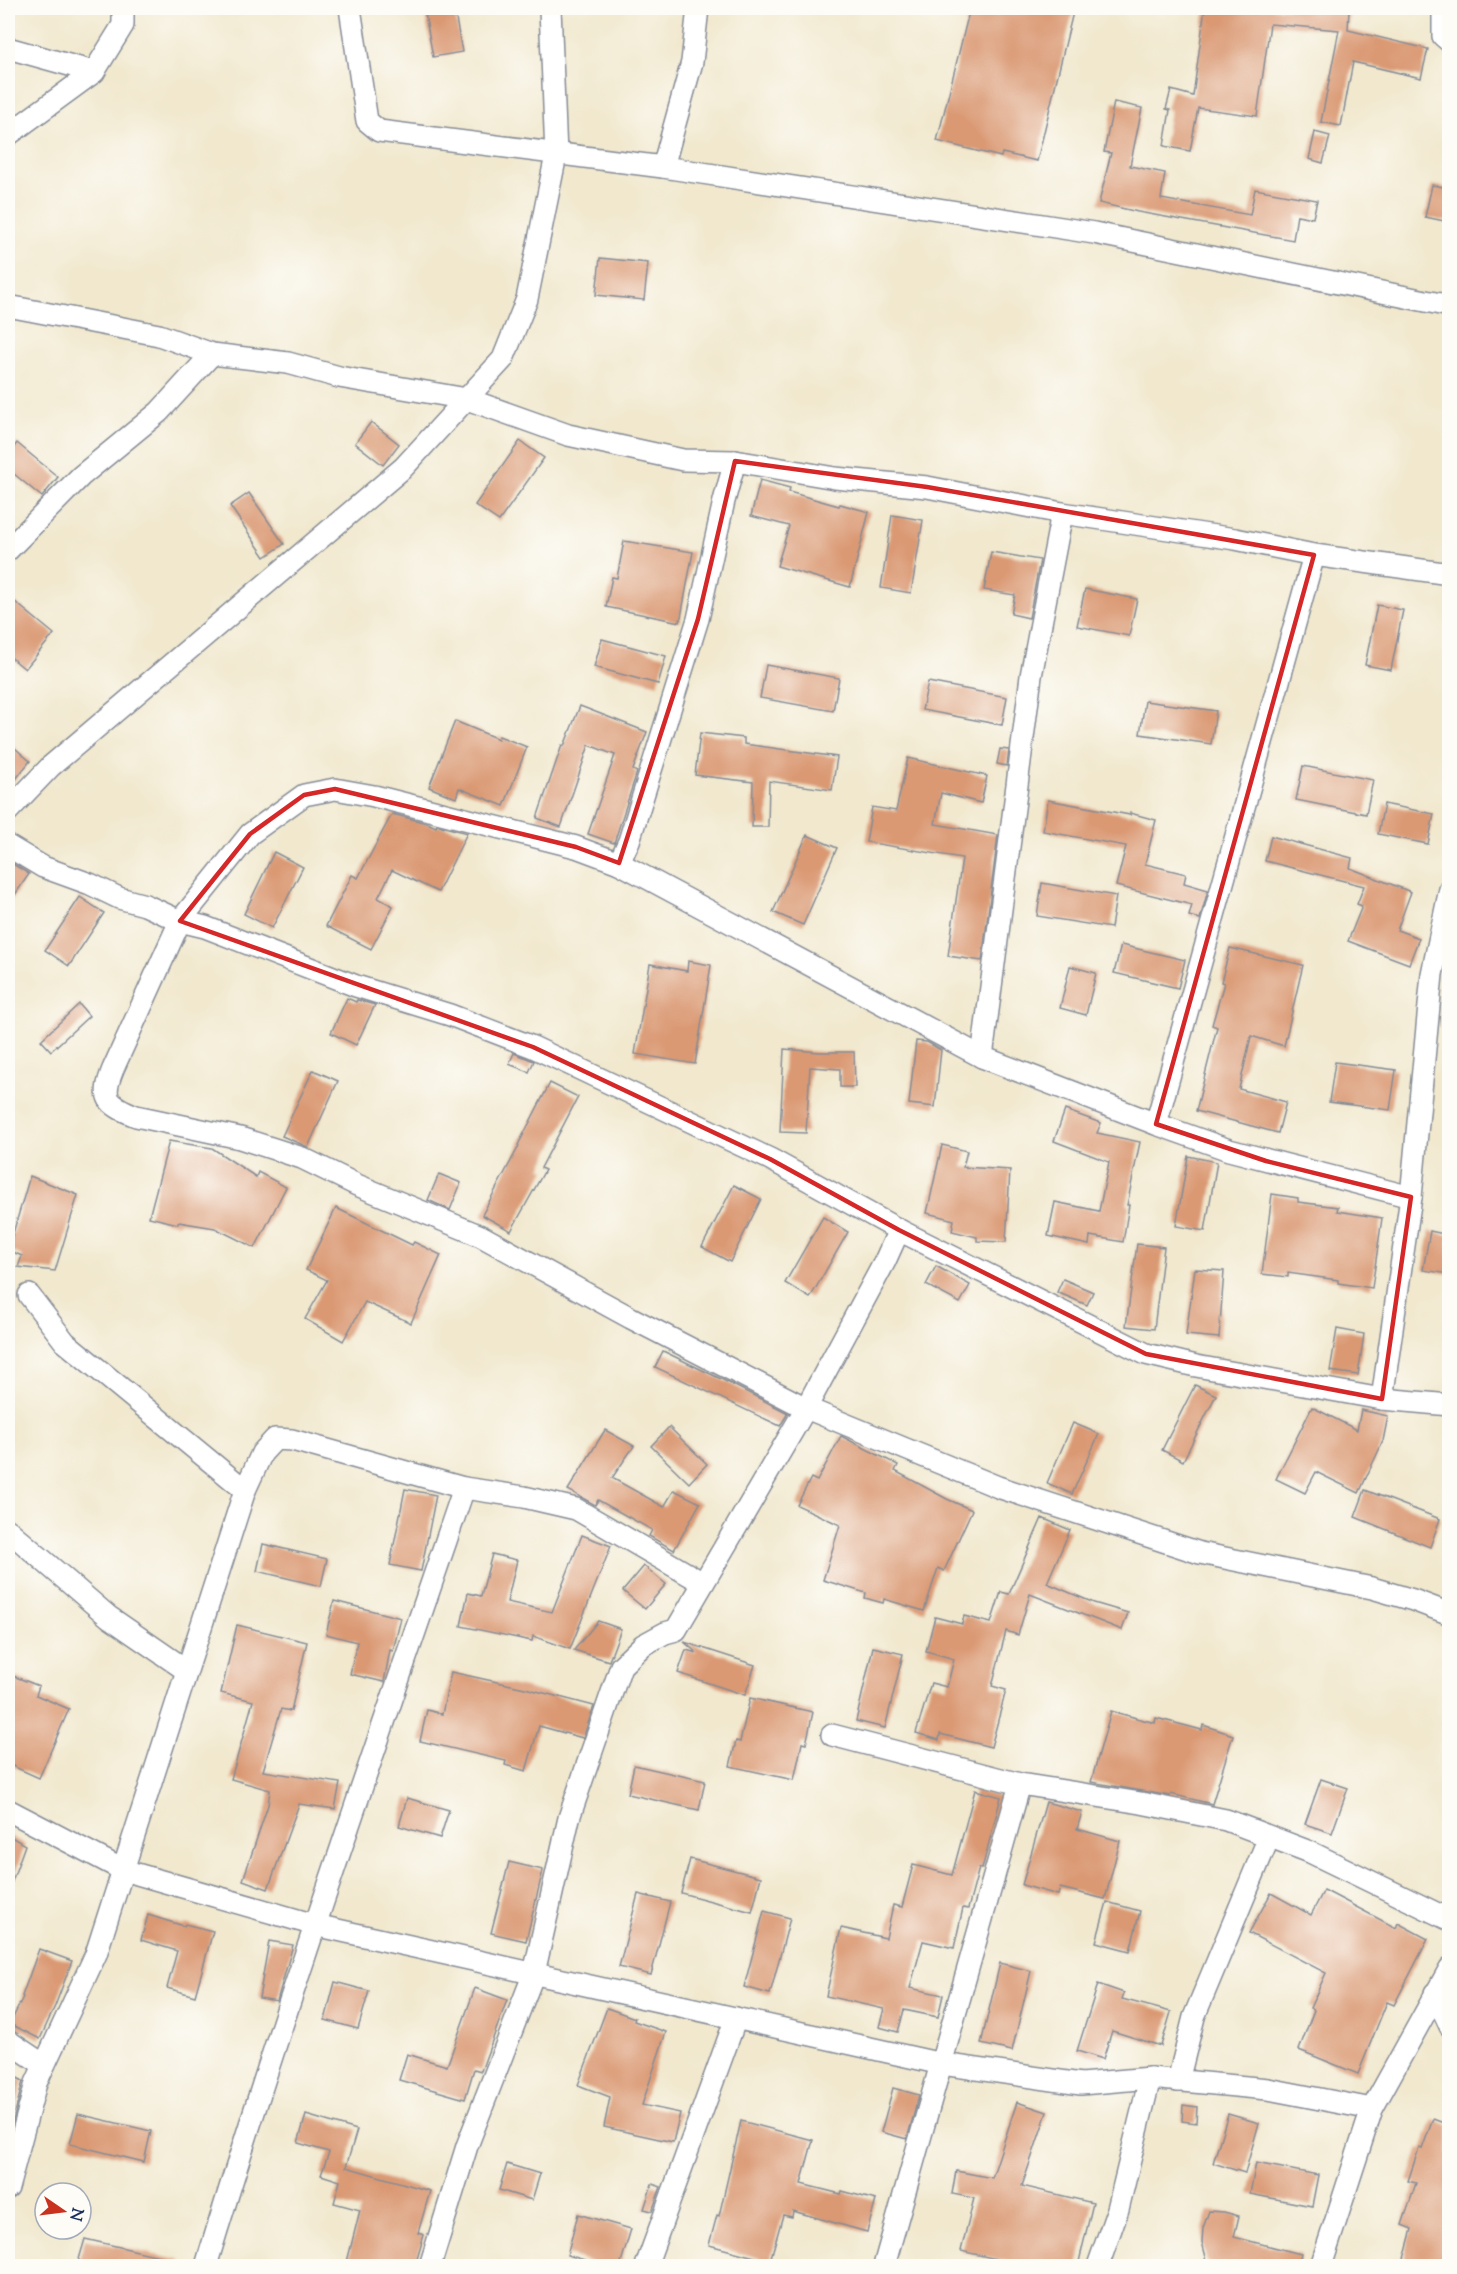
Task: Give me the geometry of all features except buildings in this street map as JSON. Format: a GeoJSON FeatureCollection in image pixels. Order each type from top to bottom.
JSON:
{"type":"FeatureCollection","features":[{"type":"Feature","properties":{"kind":"street"},"geometry":{"type":"LineString","coordinates":[[8,135],[94,72],[123,25],[123,8]]}},
{"type":"Feature","properties":{"kind":"street"},"geometry":{"type":"LineString","coordinates":[[350,8],[367,122],[379,131],[663,166],[1094,233],[1449,306]]}},
{"type":"Feature","properties":{"kind":"street"},"geometry":{"type":"LineString","coordinates":[[8,811],[51,766],[403,468],[503,359],[527,299],[556,154],[550,8]]}},
{"type":"Feature","properties":{"kind":"street"},"geometry":{"type":"LineString","coordinates":[[663,166],[692,62],[698,8]]}},
{"type":"Feature","properties":{"kind":"street"},"geometry":{"type":"LineString","coordinates":[[1443,8],[1443,36],[1449,42]]}},
{"type":"Feature","properties":{"kind":"street"},"geometry":{"type":"LineString","coordinates":[[8,48],[94,72]]}},
{"type":"Feature","properties":{"kind":"street"},"geometry":{"type":"LineString","coordinates":[[8,306],[159,335],[212,354],[288,363],[339,377],[467,399],[568,435],[683,460],[735,461],[835,478],[927,487],[1062,513],[1235,539],[1314,555],[1449,574]]}},
{"type":"Feature","properties":{"kind":"street"},"geometry":{"type":"LineString","coordinates":[[8,550],[81,476],[159,412],[212,354]]}},
{"type":"Feature","properties":{"kind":"street"},"geometry":{"type":"LineString","coordinates":[[619,863],[629,842],[698,619],[735,461]]}},
{"type":"Feature","properties":{"kind":"street"},"geometry":{"type":"LineString","coordinates":[[982,1057],[1031,676],[1062,513]]}},
{"type":"Feature","properties":{"kind":"street"},"geometry":{"type":"LineString","coordinates":[[1156,1124],[1314,555]]}},
{"type":"Feature","properties":{"kind":"street"},"geometry":{"type":"LineString","coordinates":[[1411,1197],[1266,1161],[1156,1124],[982,1057],[619,863],[576,847],[374,796],[334,789],[304,795],[250,834],[180,921],[106,1087],[109,1101],[136,1116],[276,1148],[357,1185],[481,1236],[631,1318],[806,1408],[998,1487],[1200,1553],[1371,1588],[1413,1600],[1449,1614]]}},
{"type":"Feature","properties":{"kind":"street"},"geometry":{"type":"LineString","coordinates":[[8,846],[43,867],[90,884],[119,898],[145,905],[180,921],[205,927],[356,986],[450,1015],[533,1047],[770,1159],[899,1230],[1146,1354],[1196,1366],[1382,1399],[1449,1405]]}},
{"type":"Feature","properties":{"kind":"street"},"geometry":{"type":"LineString","coordinates":[[1382,1399],[1411,1197],[1432,974],[1449,889]]}},
{"type":"Feature","properties":{"kind":"street"},"geometry":{"type":"LineString","coordinates":[[430,2266],[467,2146],[534,1973],[569,1818],[621,1666],[643,1645],[665,1633],[676,1630],[806,1408],[885,1261],[899,1230]]}},
{"type":"Feature","properties":{"kind":"street"},"geometry":{"type":"LineString","coordinates":[[29,1295],[65,1342],[245,1490]]}},
{"type":"Feature","properties":{"kind":"street"},"geometry":{"type":"LineString","coordinates":[[8,2188],[36,2083],[96,1954],[245,1490],[262,1453],[275,1439],[292,1440],[464,1488],[524,1497],[576,1509],[703,1583]]}},
{"type":"Feature","properties":{"kind":"street"},"geometry":{"type":"LineString","coordinates":[[206,2266],[315,1925],[464,1488]]}},
{"type":"Feature","properties":{"kind":"street"},"geometry":{"type":"LineString","coordinates":[[8,1530],[109,1617],[186,1670]]}},
{"type":"Feature","properties":{"kind":"street"},"geometry":{"type":"LineString","coordinates":[[832,1735],[1020,1784],[1142,1803],[1226,1820],[1310,1852],[1449,1920]]}},
{"type":"Feature","properties":{"kind":"street"},"geometry":{"type":"LineString","coordinates":[[884,2266],[1020,1784]]}},
{"type":"Feature","properties":{"kind":"street"},"geometry":{"type":"LineString","coordinates":[[8,1810],[123,1870],[315,1925],[942,2064],[1081,2084],[1150,2078],[1268,2090],[1372,2109]]}},
{"type":"Feature","properties":{"kind":"street"},"geometry":{"type":"LineString","coordinates":[[1178,2081],[1194,2017],[1269,1837]]}},
{"type":"Feature","properties":{"kind":"street"},"geometry":{"type":"LineString","coordinates":[[1321,2266],[1372,2109],[1449,1968]]}},
{"type":"Feature","properties":{"kind":"street"},"geometry":{"type":"LineString","coordinates":[[1435,1993],[1449,2026]]}},
{"type":"Feature","properties":{"kind":"street"},"geometry":{"type":"LineString","coordinates":[[646,2266],[736,2018]]}},
{"type":"Feature","properties":{"kind":"street"},"geometry":{"type":"LineString","coordinates":[[8,2042],[44,2065]]}},
{"type":"Feature","properties":{"kind":"street"},"geometry":{"type":"LineString","coordinates":[[1098,2266],[1118,2209],[1150,2078]]}},
{"type":"Feature","properties":{"kind":"highlighted area"},"geometry":{"type":"Polygon","coordinates":[[[735,461],[927,487],[1314,555],[1156,1124],[1266,1161],[1411,1197],[1382,1399],[1146,1354],[899,1230],[770,1159],[533,1047],[180,921],[250,834],[304,795],[335,789],[576,847],[619,863],[698,619],[735,461]]]}}]}
